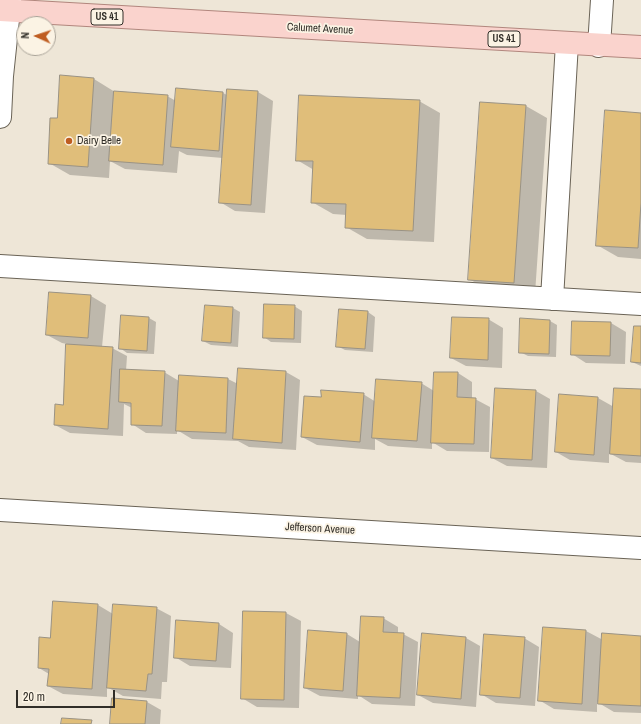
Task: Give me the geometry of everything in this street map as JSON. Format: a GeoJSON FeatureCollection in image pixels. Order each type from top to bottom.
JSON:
{"type":"FeatureCollection","features":[{"type":"Feature","properties":{"kind":"main road","name":"Calumet Avenue"},"geometry":{"type":"LineString","coordinates":[[7,7],[641,48]]}},
{"type":"Feature","properties":{"kind":"street"},"geometry":{"type":"LineString","coordinates":[[599,46],[602,0]]}},
{"type":"Feature","properties":{"kind":"street"},"geometry":{"type":"LineString","coordinates":[[0,117],[7,7]]}},
{"type":"Feature","properties":{"kind":"street"},"geometry":{"type":"LineString","coordinates":[[552,299],[567,43]]}},
{"type":"Feature","properties":{"kind":"street"},"geometry":{"type":"LineString","coordinates":[[0,266],[641,304]]}},
{"type":"Feature","properties":{"kind":"street","name":"Jefferson Avenue"},"geometry":{"type":"LineString","coordinates":[[0,510],[641,548]]}},
{"type":"Feature","properties":{"kind":"building","name":"Dairy Belle"},"geometry":{"type":"Polygon","coordinates":[[[60,75],[94,78],[88,167],[48,164],[50,118],[57,118],[60,75]]]}},
{"type":"Feature","properties":{"kind":"building"},"geometry":{"type":"Polygon","coordinates":[[[176,88],[223,92],[219,151],[171,147],[176,88]]]}},
{"type":"Feature","properties":{"kind":"building"},"geometry":{"type":"Polygon","coordinates":[[[227,89],[258,91],[251,205],[219,203],[227,89]]]}},
{"type":"Feature","properties":{"kind":"building"},"geometry":{"type":"Polygon","coordinates":[[[114,91],[168,95],[163,165],[109,161],[114,91]]]}},
{"type":"Feature","properties":{"kind":"building"},"geometry":{"type":"Polygon","coordinates":[[[299,95],[420,100],[413,231],[345,228],[346,204],[311,203],[313,161],[296,161],[299,95]]]}},
{"type":"Feature","properties":{"kind":"building"},"geometry":{"type":"Polygon","coordinates":[[[480,102],[526,105],[514,283],[468,280],[480,102]]]}},
{"type":"Feature","properties":{"kind":"building"},"geometry":{"type":"Polygon","coordinates":[[[605,110],[641,113],[641,203],[638,248],[596,246],[605,110]]]}},
{"type":"Feature","properties":{"kind":"building"},"geometry":{"type":"Polygon","coordinates":[[[49,292],[91,295],[88,338],[46,335],[49,292]]]}},
{"type":"Feature","properties":{"kind":"building"},"geometry":{"type":"Polygon","coordinates":[[[264,304],[295,305],[294,339],[263,338],[264,304]]]}},
{"type":"Feature","properties":{"kind":"building"},"geometry":{"type":"Polygon","coordinates":[[[205,305],[233,307],[231,343],[202,341],[205,305]]]}},
{"type":"Feature","properties":{"kind":"building"},"geometry":{"type":"Polygon","coordinates":[[[339,309],[368,311],[365,349],[336,347],[339,309]]]}},
{"type":"Feature","properties":{"kind":"building"},"geometry":{"type":"Polygon","coordinates":[[[121,315],[149,317],[147,351],[119,349],[121,315]]]}},
{"type":"Feature","properties":{"kind":"building"},"geometry":{"type":"Polygon","coordinates":[[[452,317],[489,318],[488,360],[450,358],[452,317]]]}},
{"type":"Feature","properties":{"kind":"building"},"geometry":{"type":"Polygon","coordinates":[[[520,318],[550,320],[549,354],[519,353],[520,318]]]}},
{"type":"Feature","properties":{"kind":"building"},"geometry":{"type":"Polygon","coordinates":[[[572,321],[611,322],[610,356],[571,355],[572,321]]]}},
{"type":"Feature","properties":{"kind":"building"},"geometry":{"type":"Polygon","coordinates":[[[634,326],[641,326],[641,363],[631,362],[634,326]]]}},
{"type":"Feature","properties":{"kind":"building"},"geometry":{"type":"Polygon","coordinates":[[[66,344],[113,347],[108,429],[54,425],[55,404],[63,405],[66,344]]]}},
{"type":"Feature","properties":{"kind":"building"},"geometry":{"type":"Polygon","coordinates":[[[238,368],[286,371],[282,443],[233,439],[238,368]]]}},
{"type":"Feature","properties":{"kind":"building"},"geometry":{"type":"Polygon","coordinates":[[[120,369],[165,371],[162,426],[131,425],[131,403],[119,402],[120,369]]]}},
{"type":"Feature","properties":{"kind":"building"},"geometry":{"type":"Polygon","coordinates":[[[434,372],[458,372],[457,397],[476,398],[474,444],[431,443],[434,372]]]}},
{"type":"Feature","properties":{"kind":"building"},"geometry":{"type":"Polygon","coordinates":[[[179,375],[228,378],[226,433],[176,431],[179,375]]]}},
{"type":"Feature","properties":{"kind":"building"},"geometry":{"type":"Polygon","coordinates":[[[376,379],[422,382],[417,441],[372,438],[376,379]]]}},
{"type":"Feature","properties":{"kind":"building"},"geometry":{"type":"Polygon","coordinates":[[[495,388],[536,390],[532,460],[491,458],[495,388]]]}},
{"type":"Feature","properties":{"kind":"building"},"geometry":{"type":"Polygon","coordinates":[[[614,388],[641,389],[641,456],[610,454],[614,388]]]}},
{"type":"Feature","properties":{"kind":"building"},"geometry":{"type":"Polygon","coordinates":[[[321,390],[364,393],[360,442],[301,437],[304,396],[321,397],[321,390]]]}},
{"type":"Feature","properties":{"kind":"building"},"geometry":{"type":"Polygon","coordinates":[[[559,394],[598,397],[594,455],[555,452],[559,394]]]}},
{"type":"Feature","properties":{"kind":"building"},"geometry":{"type":"Polygon","coordinates":[[[53,601],[98,604],[92,689],[47,686],[49,669],[38,668],[39,637],[50,638],[53,601]]]}},
{"type":"Feature","properties":{"kind":"building"},"geometry":{"type":"Polygon","coordinates":[[[113,604],[157,607],[152,674],[148,674],[146,691],[107,688],[113,604]]]}},
{"type":"Feature","properties":{"kind":"building"},"geometry":{"type":"Polygon","coordinates":[[[243,611],[286,612],[284,700],[241,699],[243,611]]]}},
{"type":"Feature","properties":{"kind":"building"},"geometry":{"type":"Polygon","coordinates":[[[361,616],[384,617],[383,632],[404,633],[400,698],[357,696],[361,616]]]}},
{"type":"Feature","properties":{"kind":"building"},"geometry":{"type":"Polygon","coordinates":[[[176,620],[219,623],[216,661],[174,658],[176,620]]]}},
{"type":"Feature","properties":{"kind":"building"},"geometry":{"type":"Polygon","coordinates":[[[543,627],[586,630],[582,704],[538,701],[543,627]]]}},
{"type":"Feature","properties":{"kind":"building"},"geometry":{"type":"Polygon","coordinates":[[[308,630],[347,633],[343,691],[304,688],[308,630]]]}},
{"type":"Feature","properties":{"kind":"building"},"geometry":{"type":"Polygon","coordinates":[[[422,633],[466,637],[461,699],[417,695],[422,633]]]}},
{"type":"Feature","properties":{"kind":"building"},"geometry":{"type":"Polygon","coordinates":[[[602,633],[641,636],[641,706],[598,704],[602,633]]]}},
{"type":"Feature","properties":{"kind":"building"},"geometry":{"type":"Polygon","coordinates":[[[484,634],[525,637],[520,698],[480,695],[484,634]]]}},
{"type":"Feature","properties":{"kind":"building"},"geometry":{"type":"Polygon","coordinates":[[[112,698],[147,701],[145,724],[110,724],[112,698]]]}},
{"type":"Feature","properties":{"kind":"building"},"geometry":{"type":"Polygon","coordinates":[[[62,718],[92,720],[91,724],[61,724],[62,718]]]}},
{"type":"Feature","properties":{"kind":"place","name":"Dairy Belle"},"geometry":{"type":"Point","coordinates":[69,141]}}]}
